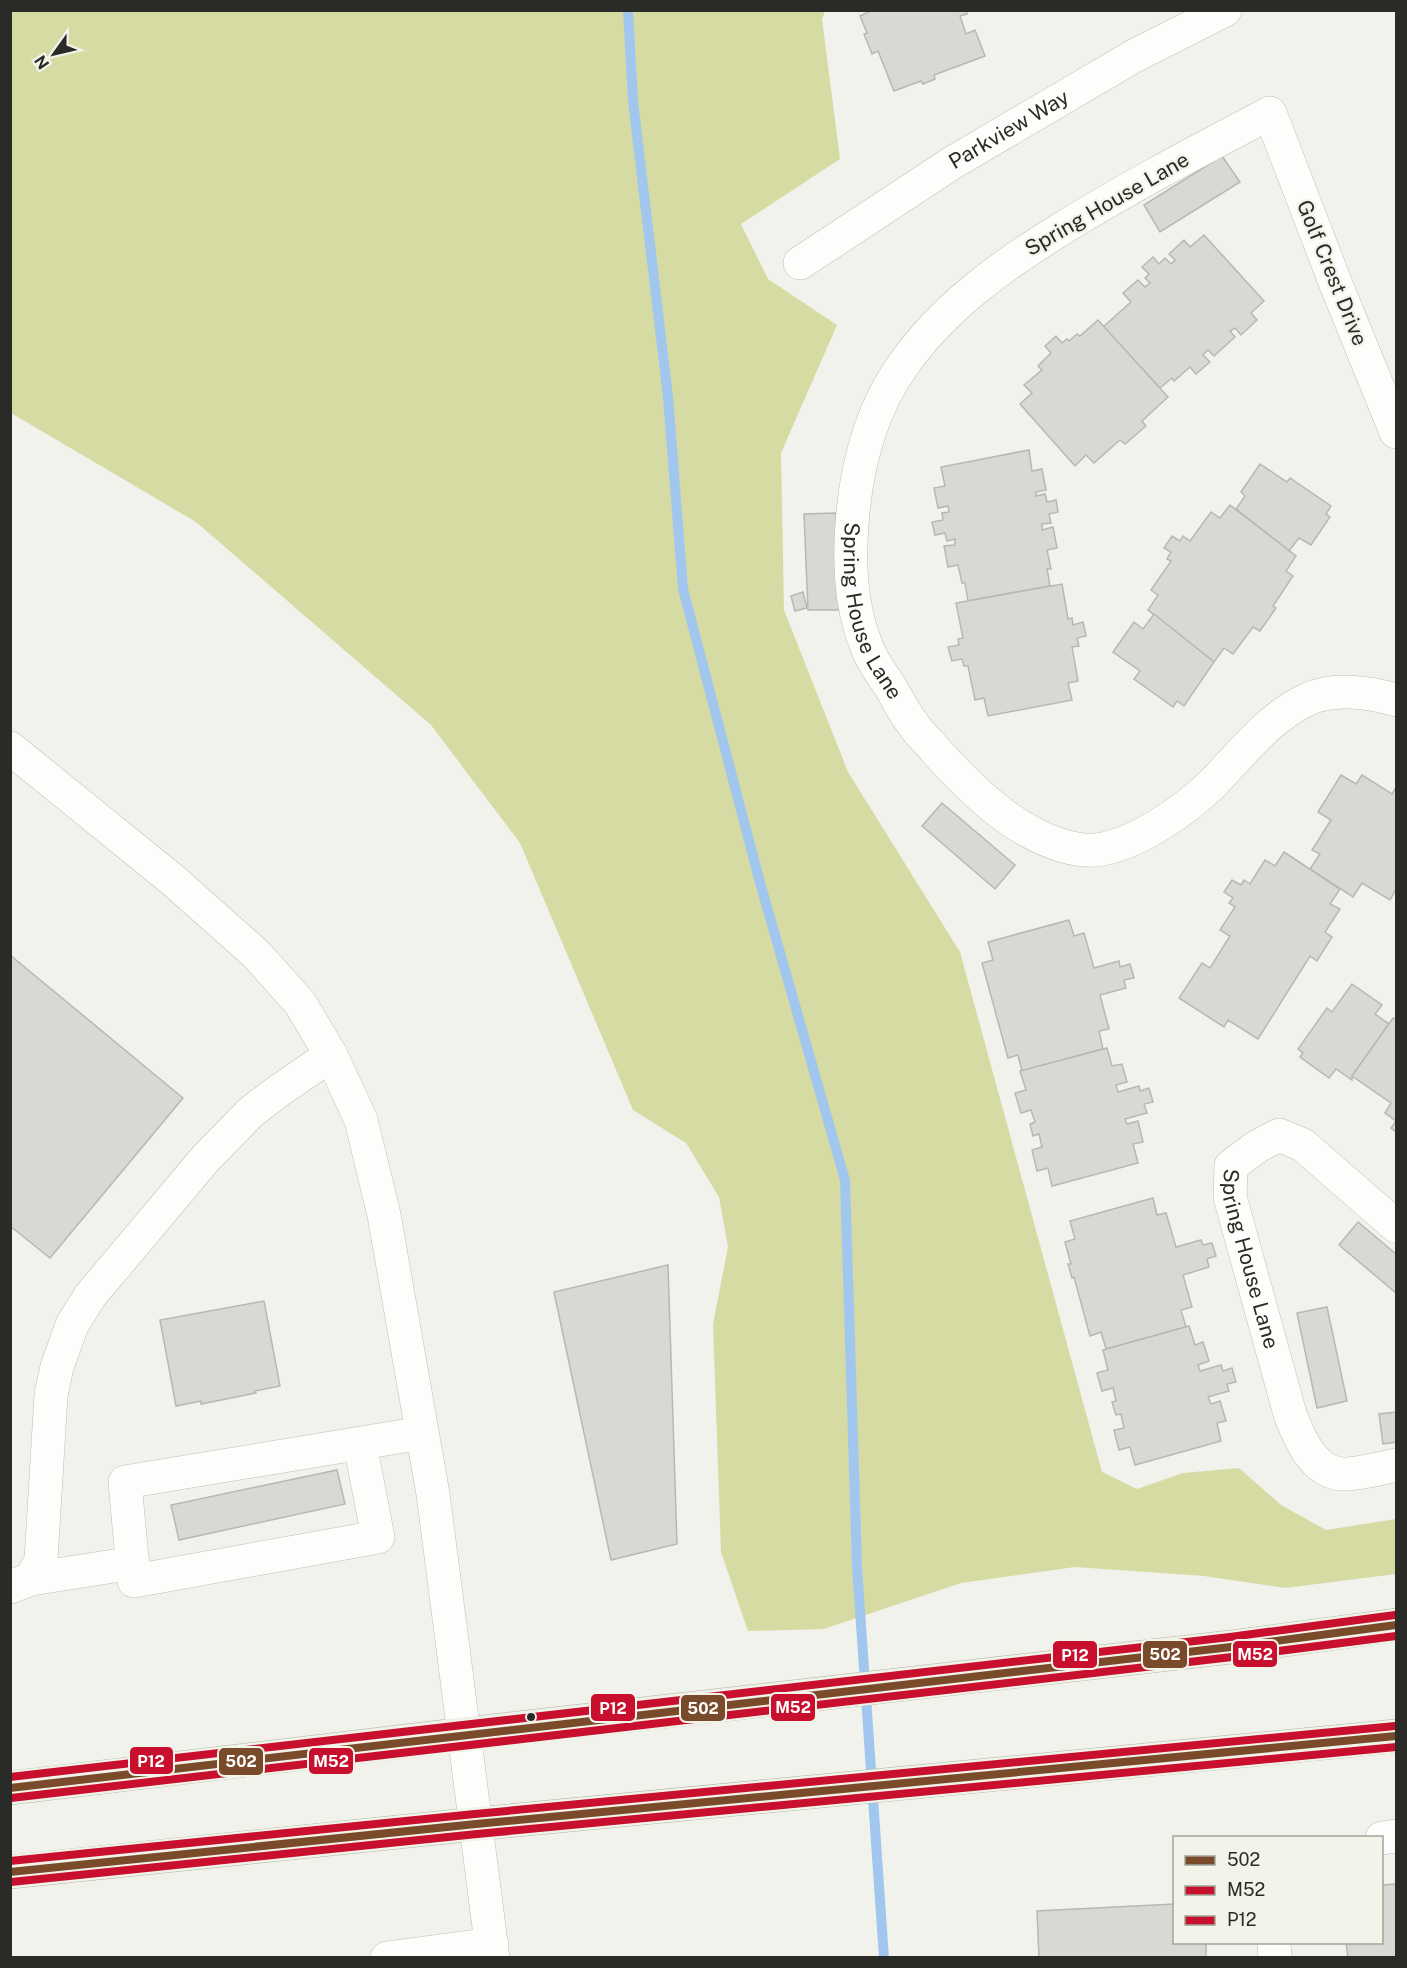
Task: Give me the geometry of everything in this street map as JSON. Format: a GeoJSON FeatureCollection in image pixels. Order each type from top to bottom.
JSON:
{"type":"FeatureCollection","features":[{"type":"Feature","properties":{"kind":"main road"},"geometry":{"type":"LineString","coordinates":[[10,1788],[1231,1647],[1396,1625]]}},
{"type":"Feature","properties":{"kind":"main road"},"geometry":{"type":"LineString","coordinates":[[10,1872],[476,1824],[1396,1736]]}},
{"type":"Feature","properties":{"kind":"street","name":"Parkview Way"},"geometry":{"type":"LineString","coordinates":[[800,264],[952,163],[1134,56],[1225,10]]}},
{"type":"Feature","properties":{"kind":"street","name":"Golf Crest Drive"},"geometry":{"type":"LineString","coordinates":[[1270,113],[1396,432]]}},
{"type":"Feature","properties":{"kind":"street","name":"Spring House Lane"},"geometry":{"type":"LineString","coordinates":[[1270,113],[1116,194],[1015,258],[952,308],[903,365],[883,401],[865,443],[855,493],[850,546],[853,604],[866,647],[913,725],[965,782],[998,812],[1030,831],[1059,844],[1089,850],[1105,849],[1140,835],[1175,813],[1208,787],[1280,715],[1309,699],[1333,692],[1364,693],[1396,700]]}},
{"type":"Feature","properties":{"kind":"street"},"geometry":{"type":"LineString","coordinates":[[10,748],[174,881],[257,955],[300,1003],[331,1055],[361,1120],[384,1215],[433,1494],[493,1951],[387,1958]]}},
{"type":"Feature","properties":{"kind":"street"},"geometry":{"type":"LineString","coordinates":[[21,1583],[41,1560],[51,1395],[57,1367],[72,1325],[90,1296],[206,1158],[251,1113],[331,1055]]}},
{"type":"Feature","properties":{"kind":"street","name":"Spring House Lane"},"geometry":{"type":"LineString","coordinates":[[1396,1226],[1303,1145],[1279,1135],[1258,1146],[1231,1166],[1230,1197],[1290,1414],[1301,1444],[1324,1468],[1342,1474],[1396,1466]]}},
{"type":"Feature","properties":{"kind":"street"},"geometry":{"type":"LineString","coordinates":[[360,1444],[378,1537],[134,1581],[125,1482],[422,1433]]}},
{"type":"Feature","properties":{"kind":"street"},"geometry":{"type":"LineString","coordinates":[[21,1583],[132,1563]]}},
{"type":"Feature","properties":{"kind":"green space"},"geometry":{"type":"Polygon","coordinates":[[[11,10],[825,11],[822,19],[840,159],[741,224],[768,279],[837,325],[781,453],[784,610],[848,772],[960,952],[1102,1472],[1137,1489],[1183,1473],[1239,1468],[1281,1505],[1326,1530],[1396,1519],[1396,1574],[1285,1588],[1204,1576],[1075,1567],[961,1583],[824,1629],[748,1631],[721,1552],[713,1324],[728,1247],[719,1197],[686,1143],[633,1110],[520,843],[431,725],[196,522],[11,413],[11,10]]]}},
{"type":"Feature","properties":{"kind":"building"},"geometry":{"type":"Polygon","coordinates":[[[873,10],[966,10],[967,14],[960,16],[966,34],[975,30],[985,56],[934,75],[935,79],[923,84],[921,81],[894,91],[878,51],[872,54],[860,16],[873,10]]]}},
{"type":"Feature","properties":{"kind":"building"},"geometry":{"type":"Polygon","coordinates":[[[1222,156],[1240,182],[1160,232],[1144,205],[1222,156]]]}},
{"type":"Feature","properties":{"kind":"building"},"geometry":{"type":"Polygon","coordinates":[[[1204,235],[1264,301],[1251,313],[1257,320],[1241,335],[1235,328],[1230,331],[1235,337],[1214,356],[1208,350],[1203,355],[1210,362],[1196,374],[1190,367],[1174,381],[1172,378],[1160,388],[1103,327],[1131,302],[1123,293],[1138,280],[1145,287],[1150,283],[1145,278],[1149,274],[1142,267],[1153,257],[1159,264],[1165,258],[1171,264],[1175,260],[1169,254],[1184,240],[1190,247],[1204,235]]]}},
{"type":"Feature","properties":{"kind":"building"},"geometry":{"type":"Polygon","coordinates":[[[1098,320],[1168,397],[1142,421],[1146,426],[1125,444],[1120,440],[1094,463],[1086,455],[1075,466],[1020,404],[1032,393],[1024,385],[1042,370],[1038,366],[1051,353],[1045,346],[1056,336],[1062,343],[1067,339],[1069,341],[1077,334],[1080,336],[1098,320]]]}},
{"type":"Feature","properties":{"kind":"building"},"geometry":{"type":"Polygon","coordinates":[[[1029,450],[1032,471],[1042,469],[1046,490],[1036,492],[1036,496],[1045,494],[1047,502],[1056,500],[1058,512],[1049,514],[1051,523],[1042,524],[1042,530],[1053,527],[1057,548],[1047,550],[1051,569],[1047,569],[1050,586],[968,601],[965,583],[962,583],[958,565],[948,567],[944,546],[955,545],[955,539],[947,541],[945,533],[935,535],[932,522],[943,520],[942,513],[949,512],[948,506],[938,508],[934,488],[945,486],[941,467],[1029,450]]]}},
{"type":"Feature","properties":{"kind":"building"},"geometry":{"type":"Polygon","coordinates":[[[1260,464],[1287,482],[1290,478],[1331,506],[1326,514],[1330,517],[1311,545],[1299,538],[1289,551],[1236,509],[1245,496],[1241,492],[1260,464]]]}},
{"type":"Feature","properties":{"kind":"building"},"geometry":{"type":"Polygon","coordinates":[[[1230,505],[1296,556],[1286,571],[1293,576],[1273,606],[1276,608],[1260,631],[1253,627],[1233,654],[1224,648],[1214,662],[1148,610],[1158,595],[1151,590],[1171,561],[1167,559],[1171,552],[1164,548],[1172,536],[1180,541],[1183,536],[1190,541],[1211,512],[1220,518],[1230,505]]]}},
{"type":"Feature","properties":{"kind":"building"},"geometry":{"type":"Polygon","coordinates":[[[836,513],[839,610],[808,610],[804,514],[836,513]]]}},
{"type":"Feature","properties":{"kind":"building"},"geometry":{"type":"Polygon","coordinates":[[[1062,584],[1068,619],[1072,618],[1073,625],[1083,622],[1086,636],[1077,638],[1079,646],[1072,647],[1078,681],[1068,683],[1072,700],[988,716],[984,698],[975,700],[968,666],[964,666],[962,659],[952,661],[948,647],[959,645],[958,639],[963,638],[956,603],[1062,584]]]}},
{"type":"Feature","properties":{"kind":"building"},"geometry":{"type":"Polygon","coordinates":[[[803,592],[807,608],[795,611],[791,596],[803,592]]]}},
{"type":"Feature","properties":{"kind":"building"},"geometry":{"type":"Polygon","coordinates":[[[1154,614],[1214,662],[1184,706],[1177,701],[1173,707],[1134,679],[1140,671],[1113,652],[1134,622],[1143,629],[1154,614]]]}},
{"type":"Feature","properties":{"kind":"building"},"geometry":{"type":"Polygon","coordinates":[[[1341,775],[1356,784],[1362,775],[1392,794],[1396,787],[1396,892],[1390,900],[1362,883],[1353,897],[1310,869],[1320,854],[1312,850],[1331,820],[1318,812],[1341,775]]]}},
{"type":"Feature","properties":{"kind":"building"},"geometry":{"type":"Polygon","coordinates":[[[942,803],[1015,865],[995,889],[922,826],[942,803]]]}},
{"type":"Feature","properties":{"kind":"building"},"geometry":{"type":"Polygon","coordinates":[[[1284,852],[1340,889],[1330,904],[1340,909],[1325,932],[1332,937],[1317,961],[1310,956],[1258,1039],[1228,1020],[1224,1027],[1179,998],[1202,963],[1210,968],[1230,936],[1220,930],[1235,907],[1229,903],[1233,898],[1224,892],[1232,880],[1241,885],[1244,880],[1250,884],[1265,860],[1275,866],[1284,852]]]}},
{"type":"Feature","properties":{"kind":"building"},"geometry":{"type":"Polygon","coordinates":[[[1069,920],[1074,936],[1084,933],[1094,968],[1119,961],[1120,967],[1130,964],[1134,978],[1124,980],[1126,988],[1100,995],[1109,1029],[1099,1031],[1103,1049],[1022,1071],[1018,1055],[1008,1058],[982,963],[993,960],[988,942],[1069,920]]]}},
{"type":"Feature","properties":{"kind":"building"},"geometry":{"type":"Polygon","coordinates":[[[10,955],[183,1098],[50,1258],[10,1226],[10,955]]]}},
{"type":"Feature","properties":{"kind":"building"},"geometry":{"type":"Polygon","coordinates":[[[1352,984],[1382,1005],[1375,1014],[1389,1024],[1352,1076],[1352,1080],[1336,1069],[1329,1078],[1300,1057],[1303,1053],[1298,1049],[1327,1008],[1332,1012],[1352,984]]]}},
{"type":"Feature","properties":{"kind":"building"},"geometry":{"type":"Polygon","coordinates":[[[1393,1018],[1396,1020],[1396,1121],[1385,1113],[1391,1103],[1352,1076],[1393,1018]]]}},
{"type":"Feature","properties":{"kind":"building"},"geometry":{"type":"Polygon","coordinates":[[[1107,1048],[1112,1066],[1122,1064],[1127,1082],[1116,1085],[1118,1092],[1139,1086],[1140,1091],[1149,1088],[1153,1102],[1144,1104],[1147,1113],[1125,1119],[1127,1124],[1138,1121],[1143,1142],[1133,1144],[1138,1163],[1052,1186],[1048,1168],[1037,1171],[1032,1150],[1042,1147],[1039,1134],[1033,1136],[1030,1124],[1035,1122],[1031,1110],[1021,1113],[1015,1093],[1026,1090],[1020,1071],[1107,1048]]]}},
{"type":"Feature","properties":{"kind":"building"},"geometry":{"type":"Polygon","coordinates":[[[1396,1121],[1396,1132],[1391,1128],[1396,1121]]]}},
{"type":"Feature","properties":{"kind":"building"},"geometry":{"type":"Polygon","coordinates":[[[1153,1198],[1157,1215],[1166,1213],[1176,1247],[1201,1240],[1203,1245],[1212,1243],[1216,1256],[1207,1259],[1209,1267],[1183,1275],[1192,1307],[1181,1310],[1186,1327],[1106,1349],[1101,1332],[1090,1336],[1074,1277],[1072,1278],[1068,1264],[1071,1264],[1065,1242],[1075,1239],[1070,1221],[1153,1198]]]}},
{"type":"Feature","properties":{"kind":"building"},"geometry":{"type":"Polygon","coordinates":[[[1358,1222],[1396,1254],[1396,1293],[1339,1245],[1358,1222]]]}},
{"type":"Feature","properties":{"kind":"building"},"geometry":{"type":"Polygon","coordinates":[[[668,1265],[677,1544],[611,1560],[554,1292],[668,1265]]]}},
{"type":"Feature","properties":{"kind":"building"},"geometry":{"type":"Polygon","coordinates":[[[264,1301],[280,1386],[201,1404],[201,1401],[176,1406],[160,1320],[264,1301]]]}},
{"type":"Feature","properties":{"kind":"building"},"geometry":{"type":"Polygon","coordinates":[[[1327,1307],[1347,1401],[1317,1408],[1297,1313],[1327,1307]]]}},
{"type":"Feature","properties":{"kind":"building"},"geometry":{"type":"Polygon","coordinates":[[[1189,1326],[1195,1345],[1203,1342],[1209,1361],[1198,1365],[1200,1371],[1221,1365],[1223,1371],[1232,1368],[1236,1382],[1227,1384],[1229,1391],[1208,1397],[1211,1404],[1220,1401],[1226,1421],[1217,1423],[1221,1441],[1135,1465],[1130,1447],[1119,1450],[1114,1430],[1124,1428],[1121,1414],[1116,1415],[1112,1402],[1116,1401],[1113,1388],[1102,1391],[1097,1373],[1108,1370],[1103,1350],[1189,1326]]]}},
{"type":"Feature","properties":{"kind":"building"},"geometry":{"type":"Polygon","coordinates":[[[1396,1412],[1396,1442],[1383,1444],[1379,1414],[1396,1412]]]}},
{"type":"Feature","properties":{"kind":"building"},"geometry":{"type":"Polygon","coordinates":[[[337,1470],[345,1504],[179,1540],[171,1505],[337,1470]]]}},
{"type":"Feature","properties":{"kind":"building"},"geometry":{"type":"Polygon","coordinates":[[[1396,1884],[1396,1958],[1348,1958],[1346,1944],[1383,1944],[1383,1885],[1396,1884]]]}},
{"type":"Feature","properties":{"kind":"building"},"geometry":{"type":"Polygon","coordinates":[[[1173,1904],[1173,1944],[1206,1944],[1206,1958],[1039,1958],[1037,1911],[1173,1904]]]}},
{"type":"Feature","properties":{"kind":"waterway"},"geometry":{"type":"LineString","coordinates":[[628,10],[633,101],[668,397],[683,589],[759,879],[845,1180],[857,1567],[884,1958]]}},
{"type":"Feature","properties":{"kind":"transit line","name":"P12"},"geometry":{"type":"LineString","coordinates":[[10,1777],[1230,1637],[1395,1615]]}},
{"type":"Feature","properties":{"kind":"transit line","name":"502"},"geometry":{"type":"LineString","coordinates":[[10,1788],[1231,1647],[1396,1625]]}},
{"type":"Feature","properties":{"kind":"transit line","name":"M52"},"geometry":{"type":"LineString","coordinates":[[11,1798],[1232,1657],[1396,1636]]}},
{"type":"Feature","properties":{"kind":"transit line","name":"P12"},"geometry":{"type":"LineString","coordinates":[[10,1861],[1395,1726]]}},
{"type":"Feature","properties":{"kind":"transit line","name":"502"},"geometry":{"type":"LineString","coordinates":[[10,1872],[476,1824],[1396,1736]]}},
{"type":"Feature","properties":{"kind":"transit line","name":"M52"},"geometry":{"type":"LineString","coordinates":[[11,1882],[477,1834],[1396,1747]]}}]}
